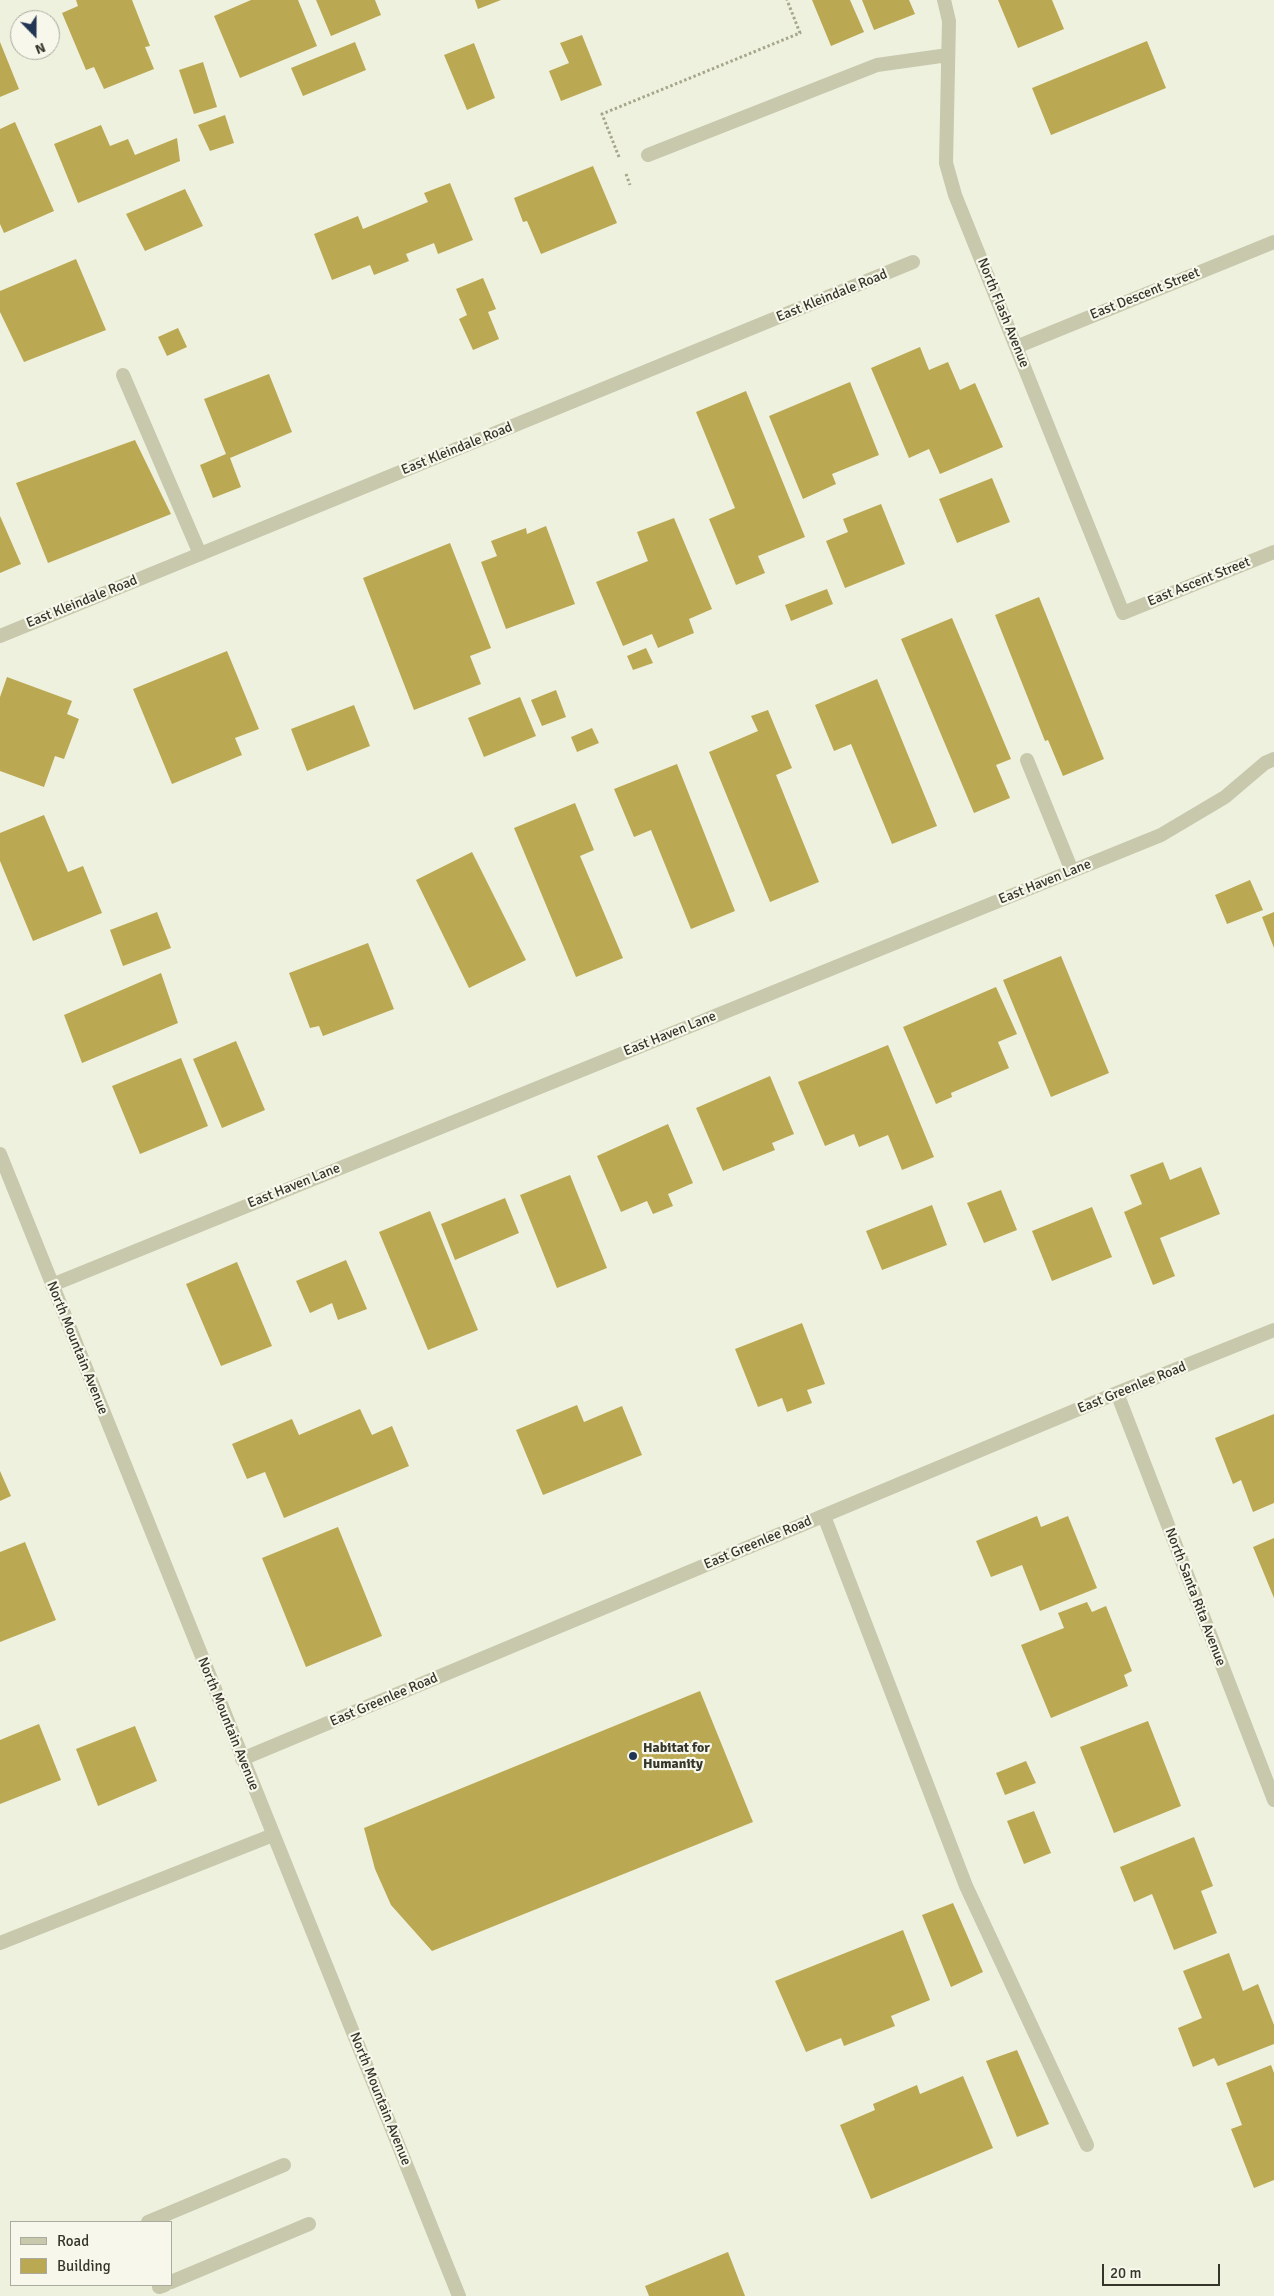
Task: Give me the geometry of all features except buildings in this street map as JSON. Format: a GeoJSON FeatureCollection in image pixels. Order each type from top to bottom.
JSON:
{"type":"FeatureCollection","features":[{"type":"Feature","properties":{"kind":"street","name":"North Flash Avenue"},"geometry":{"type":"LineString","coordinates":[[944,0],[949,21],[946,163],[955,195],[1124,613]]}},
{"type":"Feature","properties":{"kind":"street"},"geometry":{"type":"LineString","coordinates":[[648,155],[877,64],[948,55]]}},
{"type":"Feature","properties":{"kind":"street","name":"East Descent Street"},"geometry":{"type":"LineString","coordinates":[[1016,347],[1274,242]]}},
{"type":"Feature","properties":{"kind":"street","name":"East Kleindale Road"},"geometry":{"type":"LineString","coordinates":[[0,636],[914,262]]}},
{"type":"Feature","properties":{"kind":"street"},"geometry":{"type":"LineString","coordinates":[[123,375],[200,554]]}},
{"type":"Feature","properties":{"kind":"street","name":"East Ascent Street"},"geometry":{"type":"LineString","coordinates":[[1124,613],[1274,552]]}},
{"type":"Feature","properties":{"kind":"street","name":"East Haven Lane"},"geometry":{"type":"LineString","coordinates":[[52,1285],[1161,835],[1225,797],[1265,763],[1274,759]]}},
{"type":"Feature","properties":{"kind":"street"},"geometry":{"type":"LineString","coordinates":[[1027,760],[1072,871]]}},
{"type":"Feature","properties":{"kind":"street","name":"North Mountain Avenue"},"geometry":{"type":"LineString","coordinates":[[0,1154],[242,1759],[460,2295]]}},
{"type":"Feature","properties":{"kind":"street","name":"East Greenlee Road"},"geometry":{"type":"LineString","coordinates":[[242,1759],[1117,1393],[1274,1330]]}},
{"type":"Feature","properties":{"kind":"street","name":"North Santa Rita Avenue"},"geometry":{"type":"LineString","coordinates":[[1117,1393],[1274,1800]]}},
{"type":"Feature","properties":{"kind":"street"},"geometry":{"type":"LineString","coordinates":[[824,1516],[966,1886],[1087,2145]]}},
{"type":"Feature","properties":{"kind":"street"},"geometry":{"type":"LineString","coordinates":[[0,1943],[273,1835]]}},
{"type":"Feature","properties":{"kind":"street"},"geometry":{"type":"LineString","coordinates":[[150,2221],[284,2165]]}},
{"type":"Feature","properties":{"kind":"street"},"geometry":{"type":"LineString","coordinates":[[172,2282],[309,2224]]}},
{"type":"Feature","properties":{"kind":"path"},"geometry":{"type":"LineString","coordinates":[[620,158],[602,114],[800,33],[787,0]]}},
{"type":"Feature","properties":{"kind":"path"},"geometry":{"type":"LineString","coordinates":[[623,167],[630,185]]}},
{"type":"Feature","properties":{"kind":"place","name":"Habitat for Humanity"},"geometry":{"type":"Point","coordinates":[633,1756]}}]}
